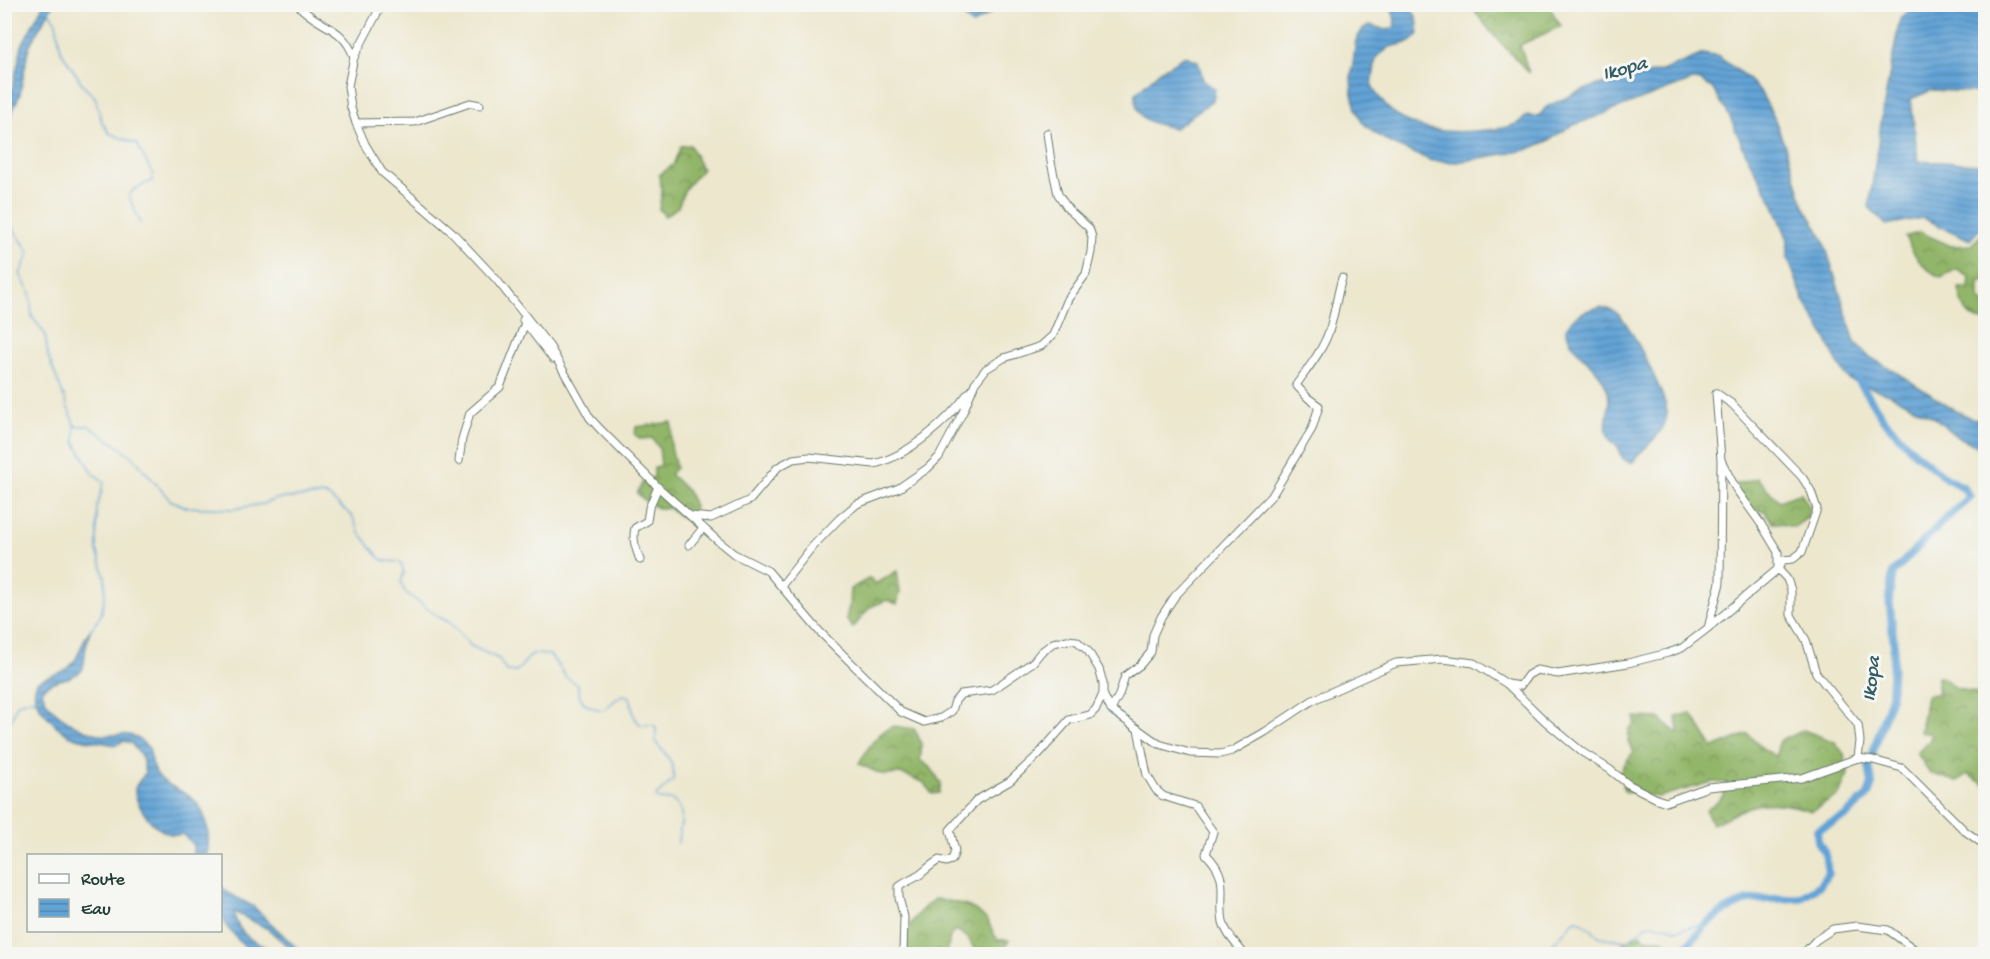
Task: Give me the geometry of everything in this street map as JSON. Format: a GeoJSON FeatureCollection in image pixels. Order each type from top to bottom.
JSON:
{"type":"FeatureCollection","features":[{"type":"Feature","properties":{"kind":"street"},"geometry":{"type":"LineString","coordinates":[[297,4],[306,14],[344,37],[350,44],[354,57]]}},
{"type":"Feature","properties":{"kind":"street"},"geometry":{"type":"LineString","coordinates":[[382,4],[354,57],[348,86],[356,123],[365,144],[382,172],[452,232],[515,301],[561,365],[590,418],[658,487],[703,528],[734,554],[768,571],[819,632],[885,698],[901,712],[924,722],[941,718],[952,711],[955,701],[961,694],[992,690],[1033,662],[1053,643],[1067,640],[1077,641],[1088,651],[1099,669],[1103,694],[1096,709],[1089,715],[1069,720],[1038,755],[1010,781],[977,800],[950,830],[956,851],[952,860],[946,862],[939,860],[899,887],[898,898],[904,917],[903,954]]}},
{"type":"Feature","properties":{"kind":"street"},"geometry":{"type":"LineString","coordinates":[[356,123],[415,122],[470,103],[480,105]]}},
{"type":"Feature","properties":{"kind":"street"},"geometry":{"type":"LineString","coordinates":[[690,516],[711,518],[750,500],[778,467],[793,459],[809,457],[874,464],[896,456],[935,427],[964,398],[987,369],[1004,358],[1030,351],[1048,341],[1053,335],[1068,299],[1086,274],[1092,237],[1089,228],[1068,209],[1058,194],[1047,133]]}},
{"type":"Feature","properties":{"kind":"street"},"geometry":{"type":"LineString","coordinates":[[1111,710],[1125,676],[1140,665],[1151,652],[1153,635],[1161,617],[1175,596],[1273,494],[1312,429],[1319,406],[1296,385],[1330,330],[1342,278]]}},
{"type":"Feature","properties":{"kind":"street"},"geometry":{"type":"LineString","coordinates":[[515,301],[525,323],[550,356],[561,365]]}},
{"type":"Feature","properties":{"kind":"street"},"geometry":{"type":"LineString","coordinates":[[459,461],[462,439],[470,413],[500,387],[525,323]]}},
{"type":"Feature","properties":{"kind":"street"},"geometry":{"type":"LineString","coordinates":[[782,585],[812,547],[857,504],[899,488],[933,462],[951,437],[975,383]]}},
{"type":"Feature","properties":{"kind":"street"},"geometry":{"type":"LineString","coordinates":[[1507,684],[1520,686],[1528,675],[1537,670],[1558,674],[1628,663],[1682,648],[1708,628],[1778,569],[1783,560],[1793,559],[1802,552],[1817,509],[1811,491],[1802,477],[1745,417],[1716,393],[1721,460],[1720,583],[1708,628]]}},
{"type":"Feature","properties":{"kind":"street"},"geometry":{"type":"LineString","coordinates":[[1721,460],[1736,489],[1778,552],[1778,569],[1787,579],[1791,590],[1791,615],[1806,640],[1816,673],[1858,725],[1860,741],[1858,758]]}},
{"type":"Feature","properties":{"kind":"street"},"geometry":{"type":"LineString","coordinates":[[640,560],[634,541],[634,532],[635,528],[647,520],[649,508],[658,487]]}},
{"type":"Feature","properties":{"kind":"street"},"geometry":{"type":"LineString","coordinates":[[689,545],[703,528]]}},
{"type":"Feature","properties":{"kind":"street"},"geometry":{"type":"LineString","coordinates":[[1103,694],[1111,710],[1159,744],[1190,753],[1220,754],[1232,751],[1265,732],[1313,700],[1396,663],[1443,659],[1474,663],[1507,684],[1545,721],[1582,752],[1628,784],[1657,799],[1666,802],[1708,787],[1802,778],[1858,758],[1902,768],[1965,831],[1986,846]]}},
{"type":"Feature","properties":{"kind":"street"},"geometry":{"type":"LineString","coordinates":[[1138,729],[1147,775],[1156,789],[1163,796],[1196,806],[1213,832],[1206,854],[1217,864],[1221,876],[1223,921],[1227,933],[1244,954]]}},
{"type":"Feature","properties":{"kind":"street"},"geometry":{"type":"LineString","coordinates":[[1806,954],[1816,940],[1833,929],[1857,926],[1888,930],[1921,954]]}},
{"type":"Feature","properties":{"kind":"green space"},"geometry":{"type":"Polygon","coordinates":[[[1470,5],[1548,5],[1561,26],[1520,45],[1529,73],[1491,32],[1470,5]]]}},
{"type":"Feature","properties":{"kind":"green space"},"geometry":{"type":"Polygon","coordinates":[[[690,145],[702,169],[685,189],[678,207],[665,216],[659,209],[662,192],[659,175],[673,165],[681,146],[690,145]]]}},
{"type":"Feature","properties":{"kind":"green space"},"geometry":{"type":"Polygon","coordinates":[[[1985,231],[1985,281],[1979,281],[1979,299],[1985,305],[1984,321],[1972,317],[1961,300],[1959,288],[1969,288],[1970,276],[1957,269],[1941,277],[1934,274],[1919,261],[1905,237],[1920,232],[1951,246],[1971,245],[1985,231]]]}},
{"type":"Feature","properties":{"kind":"green space"},"geometry":{"type":"Polygon","coordinates":[[[672,422],[671,446],[676,468],[670,474],[688,492],[694,506],[688,522],[668,508],[657,508],[637,493],[643,482],[654,477],[654,468],[661,465],[659,448],[652,438],[641,439],[635,435],[636,427],[672,422]]]}},
{"type":"Feature","properties":{"kind":"green space"},"geometry":{"type":"Polygon","coordinates":[[[1757,478],[1779,501],[1801,493],[1810,508],[1807,518],[1794,527],[1772,522],[1765,511],[1757,510],[1736,496],[1734,485],[1757,478]]]}},
{"type":"Feature","properties":{"kind":"green space"},"geometry":{"type":"Polygon","coordinates":[[[897,571],[900,592],[897,604],[887,600],[870,607],[853,628],[846,619],[850,589],[870,578],[875,584],[897,571]]]}},
{"type":"Feature","properties":{"kind":"green space"},"geometry":{"type":"Polygon","coordinates":[[[1937,677],[1943,678],[1956,688],[1985,695],[1985,785],[1967,774],[1957,782],[1930,773],[1917,753],[1929,741],[1932,734],[1920,732],[1926,696],[1938,693],[1937,677]]]}},
{"type":"Feature","properties":{"kind":"green space"},"geometry":{"type":"Polygon","coordinates":[[[1691,713],[1713,748],[1748,734],[1762,748],[1776,757],[1779,741],[1804,730],[1835,742],[1844,754],[1848,774],[1839,795],[1812,811],[1795,806],[1759,805],[1712,824],[1706,811],[1723,796],[1727,783],[1712,782],[1658,797],[1624,791],[1623,780],[1618,773],[1634,752],[1628,742],[1629,729],[1635,724],[1635,717],[1659,718],[1678,734],[1677,717],[1691,713]]]}},
{"type":"Feature","properties":{"kind":"green space"},"geometry":{"type":"Polygon","coordinates":[[[894,726],[914,729],[921,744],[920,760],[931,768],[941,783],[939,793],[932,794],[923,782],[902,774],[883,775],[859,764],[878,736],[894,726]]]}},
{"type":"Feature","properties":{"kind":"green space"},"geometry":{"type":"Polygon","coordinates":[[[934,899],[961,904],[980,913],[997,940],[1009,940],[1002,954],[977,954],[968,938],[956,930],[950,936],[947,954],[902,954],[908,929],[921,911],[934,899]]]}},
{"type":"Feature","properties":{"kind":"green space"},"geometry":{"type":"Polygon","coordinates":[[[1641,934],[1645,938],[1664,940],[1672,947],[1666,954],[1631,954],[1623,942],[1641,934]]]}},
{"type":"Feature","properties":{"kind":"water"},"geometry":{"type":"Polygon","coordinates":[[[43,5],[53,5],[29,46],[20,94],[5,129],[5,111],[22,45],[43,5]]]}},
{"type":"Feature","properties":{"kind":"water"},"geometry":{"type":"Polygon","coordinates":[[[952,5],[1003,5],[972,25],[952,5]]]}},
{"type":"Feature","properties":{"kind":"water"},"geometry":{"type":"Polygon","coordinates":[[[1387,5],[1409,5],[1417,18],[1419,34],[1411,42],[1390,47],[1376,58],[1372,86],[1386,107],[1399,117],[1434,130],[1473,131],[1508,127],[1528,115],[1534,117],[1540,115],[1546,107],[1576,93],[1604,83],[1662,71],[1703,54],[1719,57],[1746,77],[1761,93],[1774,117],[1804,206],[1823,238],[1855,342],[1868,356],[1948,406],[1972,419],[1985,421],[1985,455],[1977,446],[1957,436],[1935,418],[1891,395],[1849,380],[1804,301],[1787,256],[1788,240],[1774,205],[1746,154],[1729,115],[1712,88],[1701,81],[1693,80],[1569,127],[1548,141],[1527,150],[1457,162],[1432,161],[1392,144],[1373,132],[1362,122],[1356,109],[1351,78],[1356,40],[1363,29],[1370,25],[1386,30],[1394,28],[1394,15],[1387,5]]]}},
{"type":"Feature","properties":{"kind":"water"},"geometry":{"type":"Polygon","coordinates":[[[1916,5],[1979,5],[1985,8],[1985,105],[1975,92],[1932,90],[1911,99],[1918,161],[1980,164],[1985,170],[1985,223],[1970,240],[1923,218],[1886,225],[1869,207],[1883,109],[1900,19],[1916,5]]]}},
{"type":"Feature","properties":{"kind":"water"},"geometry":{"type":"Polygon","coordinates":[[[1185,56],[1198,61],[1203,80],[1215,89],[1213,100],[1175,128],[1152,123],[1141,115],[1136,102],[1136,93],[1161,70],[1185,56]]]}},
{"type":"Feature","properties":{"kind":"water"},"geometry":{"type":"Polygon","coordinates":[[[1600,307],[1609,309],[1621,317],[1633,335],[1661,393],[1667,413],[1663,428],[1633,462],[1623,458],[1619,448],[1608,434],[1606,427],[1609,397],[1603,380],[1573,346],[1566,328],[1580,314],[1600,307]]]}},
{"type":"Feature","properties":{"kind":"water"},"geometry":{"type":"Polygon","coordinates":[[[90,630],[82,669],[74,676],[45,686],[42,689],[44,697],[56,713],[74,725],[102,735],[133,736],[149,748],[153,766],[158,775],[168,784],[192,798],[203,813],[208,829],[207,854],[193,854],[193,844],[182,834],[166,833],[144,813],[136,797],[135,789],[145,773],[142,757],[131,743],[123,741],[116,745],[74,737],[59,728],[41,709],[34,693],[37,682],[72,664],[90,630]]]}},
{"type":"Feature","properties":{"kind":"water"},"geometry":{"type":"Polygon","coordinates":[[[222,887],[228,893],[253,906],[303,954],[293,954],[292,950],[268,929],[234,912],[241,930],[254,942],[290,954],[254,954],[248,951],[226,926],[222,913],[222,887]]]}},
{"type":"Feature","properties":{"kind":"waterway"},"geometry":{"type":"LineString","coordinates":[[48,10],[56,22],[61,51],[85,88],[95,97],[102,122],[109,133],[137,144],[152,173],[153,180],[133,190],[129,196],[140,223]]}},
{"type":"Feature","properties":{"kind":"waterway"},"geometry":{"type":"LineString","coordinates":[[4,191],[9,223],[29,254],[20,274],[30,293],[32,317],[45,334],[48,356],[75,426],[75,442],[93,473],[104,482],[97,508],[97,550],[105,577],[105,594],[101,615],[90,631]]}},
{"type":"Feature","properties":{"kind":"waterway","name":"Ikopa"},"geometry":{"type":"LineString","coordinates":[[1680,954],[1706,924],[1724,911],[1748,900],[1800,898],[1820,885],[1828,873],[1825,854],[1818,841],[1817,830],[1846,816],[1868,795],[1872,784],[1869,765],[1891,696],[1894,645],[1889,597],[1893,573],[1940,524],[1970,497],[1963,487],[1947,479],[1914,452],[1883,419],[1855,375]]}},
{"type":"Feature","properties":{"kind":"waterway"},"geometry":{"type":"LineString","coordinates":[[75,426],[89,426],[131,455],[170,500],[186,507],[233,509],[263,504],[275,499],[325,495],[352,516],[359,532],[379,557],[385,561],[400,562],[404,572],[401,583],[405,592],[449,622],[471,646],[499,659],[506,671],[516,672],[532,654],[550,655],[566,677],[578,685],[580,696],[588,706],[603,710],[622,695],[629,696],[635,718],[641,725],[652,725],[656,728],[656,743],[667,755],[671,764],[673,780],[656,796],[658,799],[672,800],[680,810],[678,843]]}},
{"type":"Feature","properties":{"kind":"waterway"},"geometry":{"type":"LineString","coordinates":[[4,735],[18,703],[35,698]]}},
{"type":"Feature","properties":{"kind":"waterway"},"geometry":{"type":"LineString","coordinates":[[1540,954],[1554,943],[1575,920],[1581,921],[1600,937],[1627,941],[1646,926],[1653,924],[1677,930],[1706,924]]}},
{"type":"Feature","properties":{"kind":"waterway"},"geometry":{"type":"LineString","coordinates":[[1481,954],[1489,949],[1521,946],[1532,954],[1539,954]]}}]}
